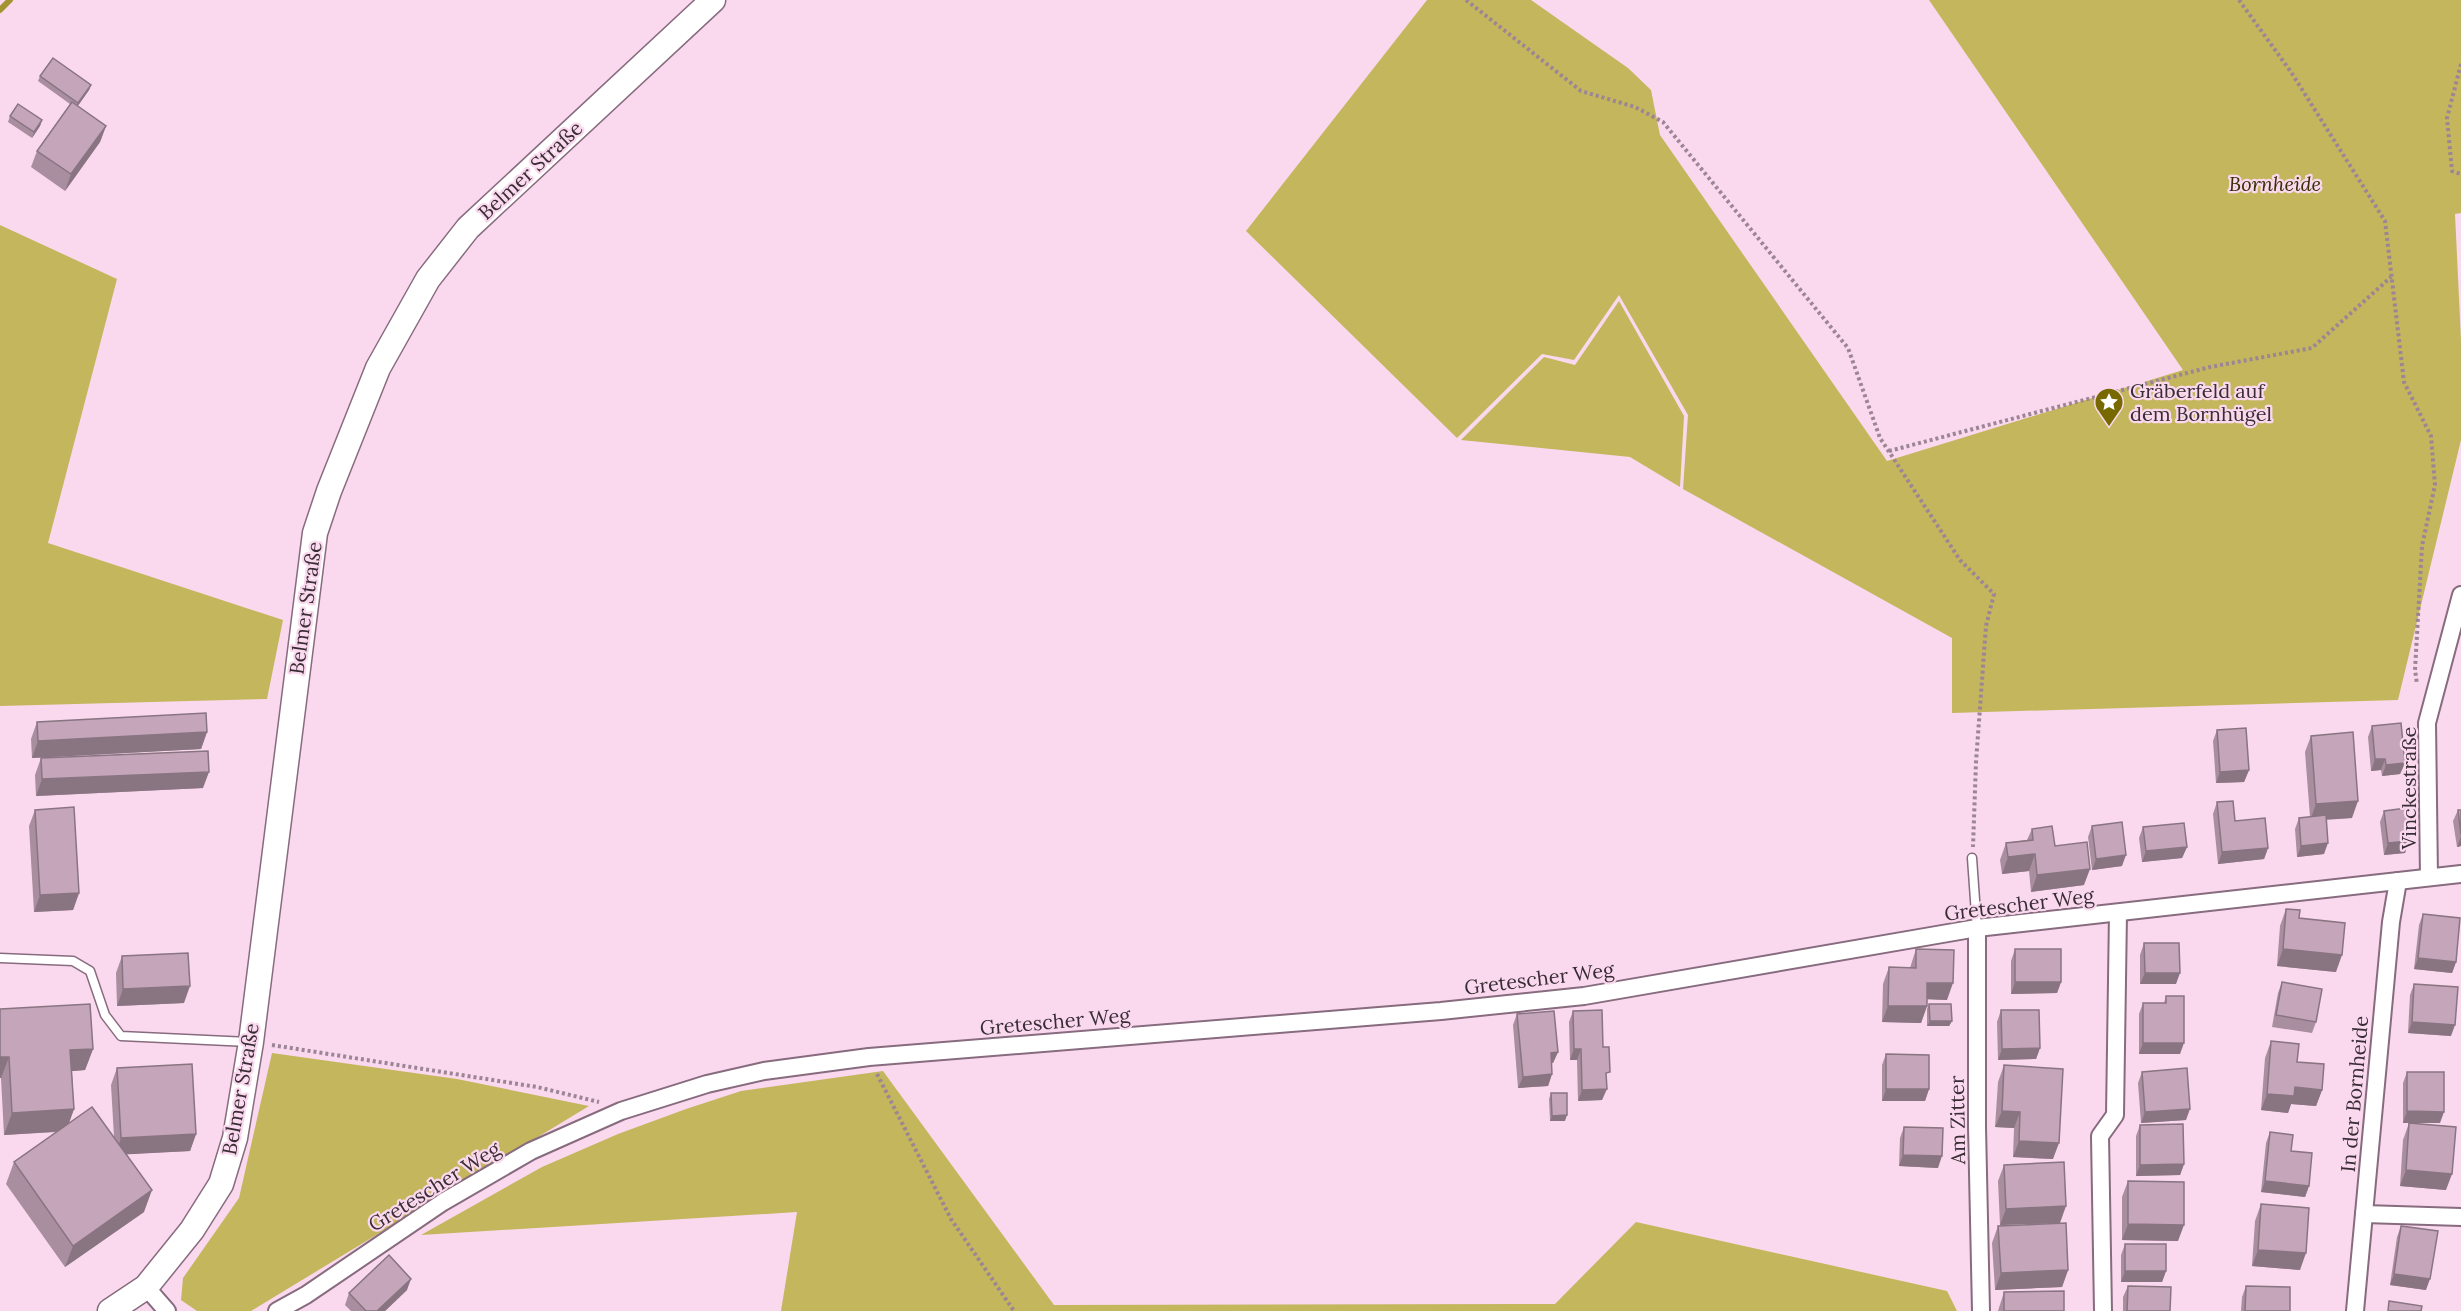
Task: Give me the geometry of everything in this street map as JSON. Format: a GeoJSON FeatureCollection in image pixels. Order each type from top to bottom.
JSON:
{"type":"FeatureCollection","features":[{"type":"Feature","properties":{"kind":"street","name":"Belmer Straße"},"geometry":{"type":"LineString","coordinates":[[110,1311],[146,1287],[192,1230],[221,1184],[235,1138],[251,1042],[315,533],[329,491],[378,368],[428,279],[468,228],[713,0]]}},
{"type":"Feature","properties":{"kind":"street","name":"Vinckestraße"},"geometry":{"type":"LineString","coordinates":[[2430,877],[2427,723],[2431,700],[2461,596]]}},
{"type":"Feature","properties":{"kind":"street","name":"Gretescher Weg"},"geometry":{"type":"LineString","coordinates":[[277,1311],[306,1295],[453,1196],[531,1151],[621,1111],[707,1084],[764,1071],[870,1057],[1441,1011],[1584,996],[1977,928],[2461,874]]}},
{"type":"Feature","properties":{"kind":"street","name":"In der Bornheide"},"geometry":{"type":"LineString","coordinates":[[2355,1311],[2391,922],[2398,881]]}},
{"type":"Feature","properties":{"kind":"street"},"geometry":{"type":"LineString","coordinates":[[2103,1311],[2100,1136],[2115,1115],[2118,913]]}},
{"type":"Feature","properties":{"kind":"street","name":"Am Zitter"},"geometry":{"type":"LineString","coordinates":[[1977,928],[1977,1127],[1981,1311]]}},
{"type":"Feature","properties":{"kind":"street"},"geometry":{"type":"LineString","coordinates":[[2364,1214],[2461,1217]]}},
{"type":"Feature","properties":{"kind":"street"},"geometry":{"type":"LineString","coordinates":[[146,1287],[167,1311]]}},
{"type":"Feature","properties":{"kind":"lane"},"geometry":{"type":"LineString","coordinates":[[1972,858],[1977,928]]}},
{"type":"Feature","properties":{"kind":"lane"},"geometry":{"type":"LineString","coordinates":[[0,958],[73,962],[90,971],[105,1015],[121,1036],[251,1042]]}},
{"type":"Feature","properties":{"kind":"path"},"geometry":{"type":"LineString","coordinates":[[1466,0],[1581,91],[1635,106],[1663,122],[1848,348],[1880,438],[1960,560],[1994,594],[1986,626],[1972,858]]}},
{"type":"Feature","properties":{"kind":"path"},"geometry":{"type":"LineString","coordinates":[[2239,0],[2291,72],[2385,221],[2404,382],[2432,436],[2435,484],[2422,546],[2415,670],[2418,689],[2431,700]]}},
{"type":"Feature","properties":{"kind":"path"},"geometry":{"type":"LineString","coordinates":[[2461,64],[2447,117],[2452,171],[2461,174]]}},
{"type":"Feature","properties":{"kind":"path"},"geometry":{"type":"LineString","coordinates":[[1889,451],[2210,367],[2312,348],[2391,277]]}},
{"type":"Feature","properties":{"kind":"path"},"geometry":{"type":"LineString","coordinates":[[251,1042],[537,1088],[611,1105],[621,1111]]}},
{"type":"Feature","properties":{"kind":"path"},"geometry":{"type":"LineString","coordinates":[[870,1057],[951,1219],[1014,1311]]}},
{"type":"Feature","properties":{"kind":"green space","name":"Bornheide"},"geometry":{"type":"Polygon","coordinates":[[[1427,0],[1531,0],[1628,68],[1651,90],[1660,135],[1887,461],[2183,370],[1929,0],[2461,0],[2461,213],[2455,214],[2461,340],[2461,440],[2398,700],[1952,713],[1952,638],[1683,489],[1688,415],[1619,295],[1574,360],[1542,354],[1457,438],[1246,231],[1427,0]]]}},
{"type":"Feature","properties":{"kind":"green space"},"geometry":{"type":"Polygon","coordinates":[[[0,225],[117,279],[48,543],[283,620],[267,699],[0,706],[0,225]]]}},
{"type":"Feature","properties":{"kind":"green space"},"geometry":{"type":"Polygon","coordinates":[[[1619,301],[1684,416],[1680,487],[1630,457],[1461,440],[1544,357],[1575,365],[1619,301]]]}},
{"type":"Feature","properties":{"kind":"green space"},"geometry":{"type":"Polygon","coordinates":[[[272,1053],[457,1079],[589,1106],[251,1311],[197,1311],[181,1300],[183,1278],[239,1198],[272,1053]]]}},
{"type":"Feature","properties":{"kind":"green space"},"geometry":{"type":"Polygon","coordinates":[[[883,1071],[1054,1305],[1555,1304],[1636,1222],[1947,1291],[1957,1311],[781,1311],[797,1212],[421,1235],[542,1167],[618,1134],[686,1109],[741,1091],[883,1071]]]}},
{"type":"Feature","properties":{"kind":"building"},"geometry":{"type":"Polygon","coordinates":[[[53,58],[91,85],[78,103],[40,76],[53,58]]]}},
{"type":"Feature","properties":{"kind":"building"},"geometry":{"type":"Polygon","coordinates":[[[72,102],[106,126],[71,174],[37,151],[72,102]]]}},
{"type":"Feature","properties":{"kind":"building"},"geometry":{"type":"Polygon","coordinates":[[[18,104],[42,120],[34,132],[10,116],[18,104]]]}},
{"type":"Feature","properties":{"kind":"building"},"geometry":{"type":"Polygon","coordinates":[[[206,713],[207,732],[38,741],[37,722],[206,713]]]}},
{"type":"Feature","properties":{"kind":"building"},"geometry":{"type":"Polygon","coordinates":[[[2401,723],[2405,763],[2386,765],[2385,759],[2375,759],[2372,726],[2401,723]]]}},
{"type":"Feature","properties":{"kind":"building"},"geometry":{"type":"Polygon","coordinates":[[[2246,728],[2249,770],[2220,772],[2217,730],[2246,728]]]}},
{"type":"Feature","properties":{"kind":"building"},"geometry":{"type":"Polygon","coordinates":[[[2353,732],[2358,801],[2316,804],[2311,736],[2353,732]]]}},
{"type":"Feature","properties":{"kind":"building"},"geometry":{"type":"Polygon","coordinates":[[[208,751],[209,772],[42,779],[41,758],[208,751]]]}},
{"type":"Feature","properties":{"kind":"building"},"geometry":{"type":"Polygon","coordinates":[[[2233,801],[2235,821],[2265,818],[2268,848],[2222,852],[2217,802],[2233,801]]]}},
{"type":"Feature","properties":{"kind":"building"},"geometry":{"type":"Polygon","coordinates":[[[74,807],[79,893],[40,895],[35,810],[74,807]]]}},
{"type":"Feature","properties":{"kind":"building"},"geometry":{"type":"Polygon","coordinates":[[[2406,808],[2409,841],[2388,843],[2384,811],[2406,808]]]}},
{"type":"Feature","properties":{"kind":"building"},"geometry":{"type":"Polygon","coordinates":[[[2458,810],[2461,810],[2461,835],[2458,810]]]}},
{"type":"Feature","properties":{"kind":"building"},"geometry":{"type":"Polygon","coordinates":[[[2326,815],[2328,843],[2301,846],[2299,818],[2326,815]]]}},
{"type":"Feature","properties":{"kind":"building"},"geometry":{"type":"Polygon","coordinates":[[[2122,822],[2126,855],[2096,859],[2092,826],[2122,822]]]}},
{"type":"Feature","properties":{"kind":"building"},"geometry":{"type":"Polygon","coordinates":[[[2184,823],[2187,847],[2146,851],[2143,827],[2184,823]]]}},
{"type":"Feature","properties":{"kind":"building"},"geometry":{"type":"Polygon","coordinates":[[[2052,826],[2055,846],[2087,842],[2090,869],[2037,875],[2035,854],[2008,857],[2006,843],[2033,840],[2032,829],[2052,826]]]}},
{"type":"Feature","properties":{"kind":"building"},"geometry":{"type":"Polygon","coordinates":[[[2286,909],[2300,910],[2299,918],[2345,923],[2342,955],[2283,949],[2286,909]]]}},
{"type":"Feature","properties":{"kind":"building"},"geometry":{"type":"Polygon","coordinates":[[[2423,914],[2460,918],[2456,962],[2418,958],[2423,914]]]}},
{"type":"Feature","properties":{"kind":"building"},"geometry":{"type":"Polygon","coordinates":[[[2144,943],[2179,943],[2180,973],[2145,973],[2144,943]]]}},
{"type":"Feature","properties":{"kind":"building"},"geometry":{"type":"Polygon","coordinates":[[[1916,949],[1954,950],[1953,983],[1927,983],[1927,1006],[1888,1006],[1889,967],[1916,968],[1916,949]]]}},
{"type":"Feature","properties":{"kind":"building"},"geometry":{"type":"Polygon","coordinates":[[[2015,949],[2061,949],[2061,982],[2015,982],[2015,949]]]}},
{"type":"Feature","properties":{"kind":"building"},"geometry":{"type":"Polygon","coordinates":[[[188,953],[190,986],[123,989],[122,956],[188,953]]]}},
{"type":"Feature","properties":{"kind":"building"},"geometry":{"type":"Polygon","coordinates":[[[2282,982],[2322,989],[2316,1022],[2276,1015],[2282,982]]]}},
{"type":"Feature","properties":{"kind":"building"},"geometry":{"type":"Polygon","coordinates":[[[2414,984],[2458,987],[2455,1025],[2412,1022],[2414,984]]]}},
{"type":"Feature","properties":{"kind":"building"},"geometry":{"type":"Polygon","coordinates":[[[2166,996],[2184,996],[2184,1043],[2143,1043],[2143,1003],[2166,1003],[2166,996]]]}},
{"type":"Feature","properties":{"kind":"building"},"geometry":{"type":"Polygon","coordinates":[[[90,1004],[93,1049],[70,1050],[74,1109],[12,1113],[9,1057],[0,1057],[0,1009],[90,1004]]]}},
{"type":"Feature","properties":{"kind":"building"},"geometry":{"type":"Polygon","coordinates":[[[1929,1004],[1951,1004],[1952,1021],[1930,1021],[1929,1004]]]}},
{"type":"Feature","properties":{"kind":"building"},"geometry":{"type":"Polygon","coordinates":[[[1602,1010],[1603,1047],[1609,1047],[1610,1072],[1606,1073],[1607,1089],[1582,1090],[1581,1049],[1574,1049],[1573,1011],[1602,1010]]]}},
{"type":"Feature","properties":{"kind":"building"},"geometry":{"type":"Polygon","coordinates":[[[2001,1010],[2039,1010],[2040,1048],[2002,1049],[2001,1010]]]}},
{"type":"Feature","properties":{"kind":"building"},"geometry":{"type":"Polygon","coordinates":[[[1554,1011],[1558,1052],[1551,1053],[1552,1074],[1523,1077],[1517,1014],[1554,1011]]]}},
{"type":"Feature","properties":{"kind":"building"},"geometry":{"type":"Polygon","coordinates":[[[2271,1041],[2299,1044],[2297,1062],[2324,1064],[2322,1090],[2295,1087],[2294,1096],[2267,1094],[2271,1041]]]}},
{"type":"Feature","properties":{"kind":"building"},"geometry":{"type":"Polygon","coordinates":[[[1886,1054],[1929,1055],[1929,1089],[1886,1089],[1886,1054]]]}},
{"type":"Feature","properties":{"kind":"building"},"geometry":{"type":"Polygon","coordinates":[[[192,1064],[196,1134],[121,1138],[117,1068],[192,1064]]]}},
{"type":"Feature","properties":{"kind":"building"},"geometry":{"type":"Polygon","coordinates":[[[2004,1065],[2063,1069],[2059,1143],[2019,1141],[2020,1112],[2002,1111],[2004,1065]]]}},
{"type":"Feature","properties":{"kind":"building"},"geometry":{"type":"Polygon","coordinates":[[[2187,1068],[2190,1109],[2145,1112],[2142,1072],[2187,1068]]]}},
{"type":"Feature","properties":{"kind":"building"},"geometry":{"type":"Polygon","coordinates":[[[2407,1072],[2444,1072],[2444,1112],[2407,1111],[2407,1072]]]}},
{"type":"Feature","properties":{"kind":"building"},"geometry":{"type":"Polygon","coordinates":[[[1551,1093],[1567,1093],[1567,1115],[1552,1116],[1551,1093]]]}},
{"type":"Feature","properties":{"kind":"building"},"geometry":{"type":"Polygon","coordinates":[[[92,1107],[152,1190],[73,1246],[14,1162],[92,1107]]]}},
{"type":"Feature","properties":{"kind":"building"},"geometry":{"type":"Polygon","coordinates":[[[2409,1123],[2456,1127],[2452,1174],[2406,1170],[2409,1123]]]}},
{"type":"Feature","properties":{"kind":"building"},"geometry":{"type":"Polygon","coordinates":[[[2183,1124],[2184,1164],[2140,1165],[2140,1125],[2183,1124]]]}},
{"type":"Feature","properties":{"kind":"building"},"geometry":{"type":"Polygon","coordinates":[[[1904,1127],[1943,1128],[1942,1156],[1903,1155],[1904,1127]]]}},
{"type":"Feature","properties":{"kind":"building"},"geometry":{"type":"Polygon","coordinates":[[[2270,1132],[2293,1135],[2291,1151],[2312,1153],[2309,1186],[2265,1181],[2270,1132]]]}},
{"type":"Feature","properties":{"kind":"building"},"geometry":{"type":"Polygon","coordinates":[[[2064,1162],[2066,1206],[2006,1209],[2004,1165],[2064,1162]]]}},
{"type":"Feature","properties":{"kind":"building"},"geometry":{"type":"Polygon","coordinates":[[[2128,1181],[2184,1182],[2184,1225],[2128,1224],[2128,1181]]]}},
{"type":"Feature","properties":{"kind":"building"},"geometry":{"type":"Polygon","coordinates":[[[2261,1204],[2309,1208],[2306,1253],[2258,1250],[2261,1204]]]}},
{"type":"Feature","properties":{"kind":"building"},"geometry":{"type":"Polygon","coordinates":[[[2066,1223],[2068,1270],[2001,1273],[1998,1226],[2066,1223]]]}},
{"type":"Feature","properties":{"kind":"building"},"geometry":{"type":"Polygon","coordinates":[[[2401,1226],[2438,1231],[2430,1279],[2394,1274],[2401,1226]]]}},
{"type":"Feature","properties":{"kind":"building"},"geometry":{"type":"Polygon","coordinates":[[[2125,1244],[2166,1244],[2166,1271],[2125,1271],[2125,1244]]]}},
{"type":"Feature","properties":{"kind":"building"},"geometry":{"type":"Polygon","coordinates":[[[389,1255],[411,1279],[377,1311],[366,1311],[349,1293],[389,1255]]]}},
{"type":"Feature","properties":{"kind":"building"},"geometry":{"type":"Polygon","coordinates":[[[2128,1286],[2171,1287],[2170,1311],[2127,1311],[2128,1286]]]}},
{"type":"Feature","properties":{"kind":"building"},"geometry":{"type":"Polygon","coordinates":[[[2246,1286],[2290,1287],[2290,1311],[2245,1311],[2246,1286]]]}},
{"type":"Feature","properties":{"kind":"building"},"geometry":{"type":"Polygon","coordinates":[[[2064,1291],[2064,1311],[2004,1311],[2004,1292],[2064,1291]]]}},
{"type":"Feature","properties":{"kind":"building"},"geometry":{"type":"Polygon","coordinates":[[[2389,1301],[2422,1306],[2421,1311],[2388,1311],[2389,1301]]]}},
{"type":"Feature","properties":{"kind":"waterway"},"geometry":{"type":"LineString","coordinates":[[0,10],[10,0]]}},
{"type":"Feature","properties":{"kind":"place","name":"Gräberfeld auf dem Bornhügel"},"geometry":{"type":"Point","coordinates":[2109,428]}}]}
